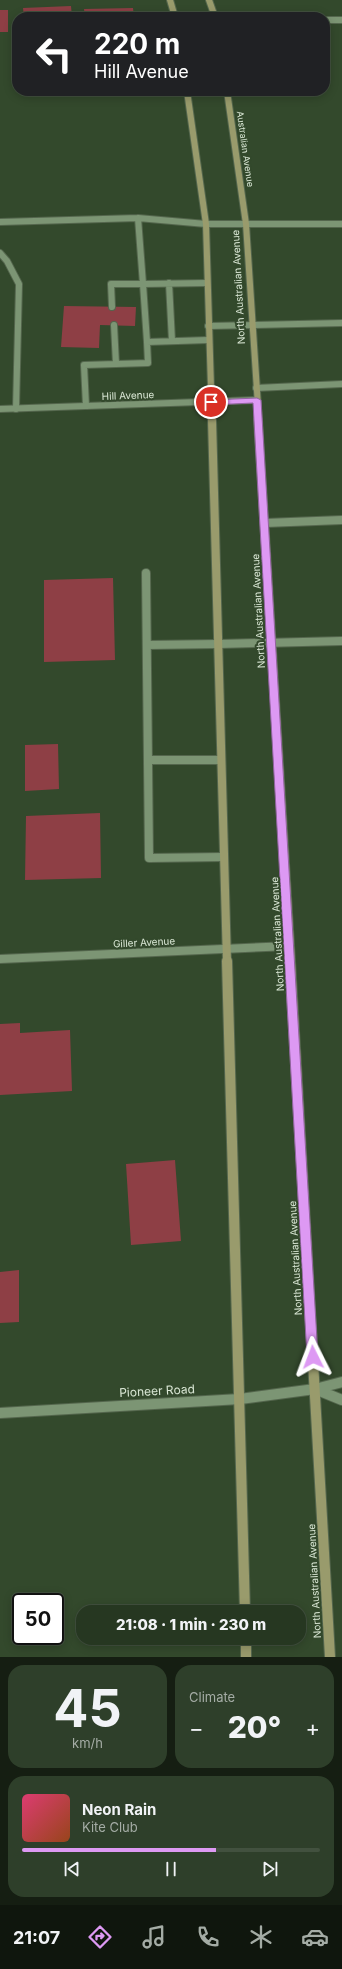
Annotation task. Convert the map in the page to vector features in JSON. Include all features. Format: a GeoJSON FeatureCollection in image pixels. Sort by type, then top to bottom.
{"type":"FeatureCollection","features":[{"type":"Feature","properties":{"kind":"main road"},"geometry":{"type":"LineString","coordinates":[[170,0],[174,12]]}},
{"type":"Feature","properties":{"kind":"main road"},"geometry":{"type":"LineString","coordinates":[[209,0],[213,12]]}},
{"type":"Feature","properties":{"kind":"main road"},"geometry":{"type":"LineString","coordinates":[[189,96],[206,224],[208,340],[245,1605]]}},
{"type":"Feature","properties":{"kind":"main road","name":"Australian Avenue"},"geometry":{"type":"LineString","coordinates":[[229,96],[245,210]]}},
{"type":"Feature","properties":{"kind":"main road","name":"North Australian Avenue"},"geometry":{"type":"LineString","coordinates":[[245,210],[290,946],[330,1657]]}},
{"type":"Feature","properties":{"kind":"main road"},"geometry":{"type":"LineString","coordinates":[[246,1645],[246,1657]]}},
{"type":"Feature","properties":{"kind":"street"},"geometry":{"type":"LineString","coordinates":[[330,20],[342,20]]}},
{"type":"Feature","properties":{"kind":"street"},"geometry":{"type":"LineString","coordinates":[[86,406],[84,365],[148,363],[138,218]]}},
{"type":"Feature","properties":{"kind":"street"},"geometry":{"type":"LineString","coordinates":[[0,222],[138,218],[206,224],[342,224]]}},
{"type":"Feature","properties":{"kind":"street"},"geometry":{"type":"LineString","coordinates":[[0,253],[19,284],[16,409]]}},
{"type":"Feature","properties":{"kind":"street"},"geometry":{"type":"LineString","coordinates":[[169,283],[172,341]]}},
{"type":"Feature","properties":{"kind":"street"},"geometry":{"type":"LineString","coordinates":[[112,307],[110,284],[207,283]]}},
{"type":"Feature","properties":{"kind":"street"},"geometry":{"type":"LineString","coordinates":[[208,326],[342,323]]}},
{"type":"Feature","properties":{"kind":"street"},"geometry":{"type":"LineString","coordinates":[[114,325],[116,364]]}},
{"type":"Feature","properties":{"kind":"street"},"geometry":{"type":"LineString","coordinates":[[146,342],[208,340]]}},
{"type":"Feature","properties":{"kind":"street"},"geometry":{"type":"LineString","coordinates":[[256,388],[342,384]]}},
{"type":"Feature","properties":{"kind":"street","name":"Hill Avenue"},"geometry":{"type":"LineString","coordinates":[[0,409],[257,400]]}},
{"type":"Feature","properties":{"kind":"street"},"geometry":{"type":"LineString","coordinates":[[265,523],[342,520]]}},
{"type":"Feature","properties":{"kind":"street"},"geometry":{"type":"LineString","coordinates":[[146,573],[149,858],[224,857]]}},
{"type":"Feature","properties":{"kind":"street"},"geometry":{"type":"LineString","coordinates":[[147,645],[342,641]]}},
{"type":"Feature","properties":{"kind":"street"},"geometry":{"type":"LineString","coordinates":[[148,760],[221,760]]}},
{"type":"Feature","properties":{"kind":"street","name":"Giller Avenue"},"geometry":{"type":"LineString","coordinates":[[0,960],[290,946]]}},
{"type":"Feature","properties":{"kind":"street","name":"Pioneer Road"},"geometry":{"type":"LineString","coordinates":[[0,1413],[240,1400],[315,1389],[342,1382]]}},
{"type":"Feature","properties":{"kind":"street"},"geometry":{"type":"LineString","coordinates":[[315,1389],[342,1400]]}},
{"type":"Feature","properties":{"kind":"building"},"geometry":{"type":"Polygon","coordinates":[[[71,6],[72,12],[23,12],[23,8],[71,6]]]}},
{"type":"Feature","properties":{"kind":"building"},"geometry":{"type":"Polygon","coordinates":[[[133,8],[133,12],[84,12],[84,9],[133,8]]]}},
{"type":"Feature","properties":{"kind":"building"},"geometry":{"type":"Polygon","coordinates":[[[0,10],[8,10],[8,32],[0,32],[0,10]]]}},
{"type":"Feature","properties":{"kind":"building"},"geometry":{"type":"Polygon","coordinates":[[[64,306],[136,307],[135,326],[100,325],[99,348],[61,347],[64,306]]]}},
{"type":"Feature","properties":{"kind":"building"},"geometry":{"type":"Polygon","coordinates":[[[113,578],[115,660],[44,662],[44,580],[113,578]]]}},
{"type":"Feature","properties":{"kind":"building"},"geometry":{"type":"Polygon","coordinates":[[[58,744],[59,789],[25,791],[25,745],[58,744]]]}},
{"type":"Feature","properties":{"kind":"building"},"geometry":{"type":"Polygon","coordinates":[[[100,813],[101,878],[25,880],[26,816],[100,813]]]}},
{"type":"Feature","properties":{"kind":"building"},"geometry":{"type":"Polygon","coordinates":[[[20,1023],[20,1033],[70,1030],[72,1091],[0,1095],[0,1024],[20,1023]]]}},
{"type":"Feature","properties":{"kind":"building"},"geometry":{"type":"Polygon","coordinates":[[[175,1160],[181,1241],[131,1245],[126,1164],[175,1160]]]}},
{"type":"Feature","properties":{"kind":"building"},"geometry":{"type":"Polygon","coordinates":[[[19,1270],[19,1322],[0,1323],[0,1272],[19,1270]]]}},
{"type":"Feature","properties":{"kind":"route"},"geometry":{"type":"LineString","coordinates":[[211,402],[257,400],[271,617],[271,643],[313,1357]]}}]}
